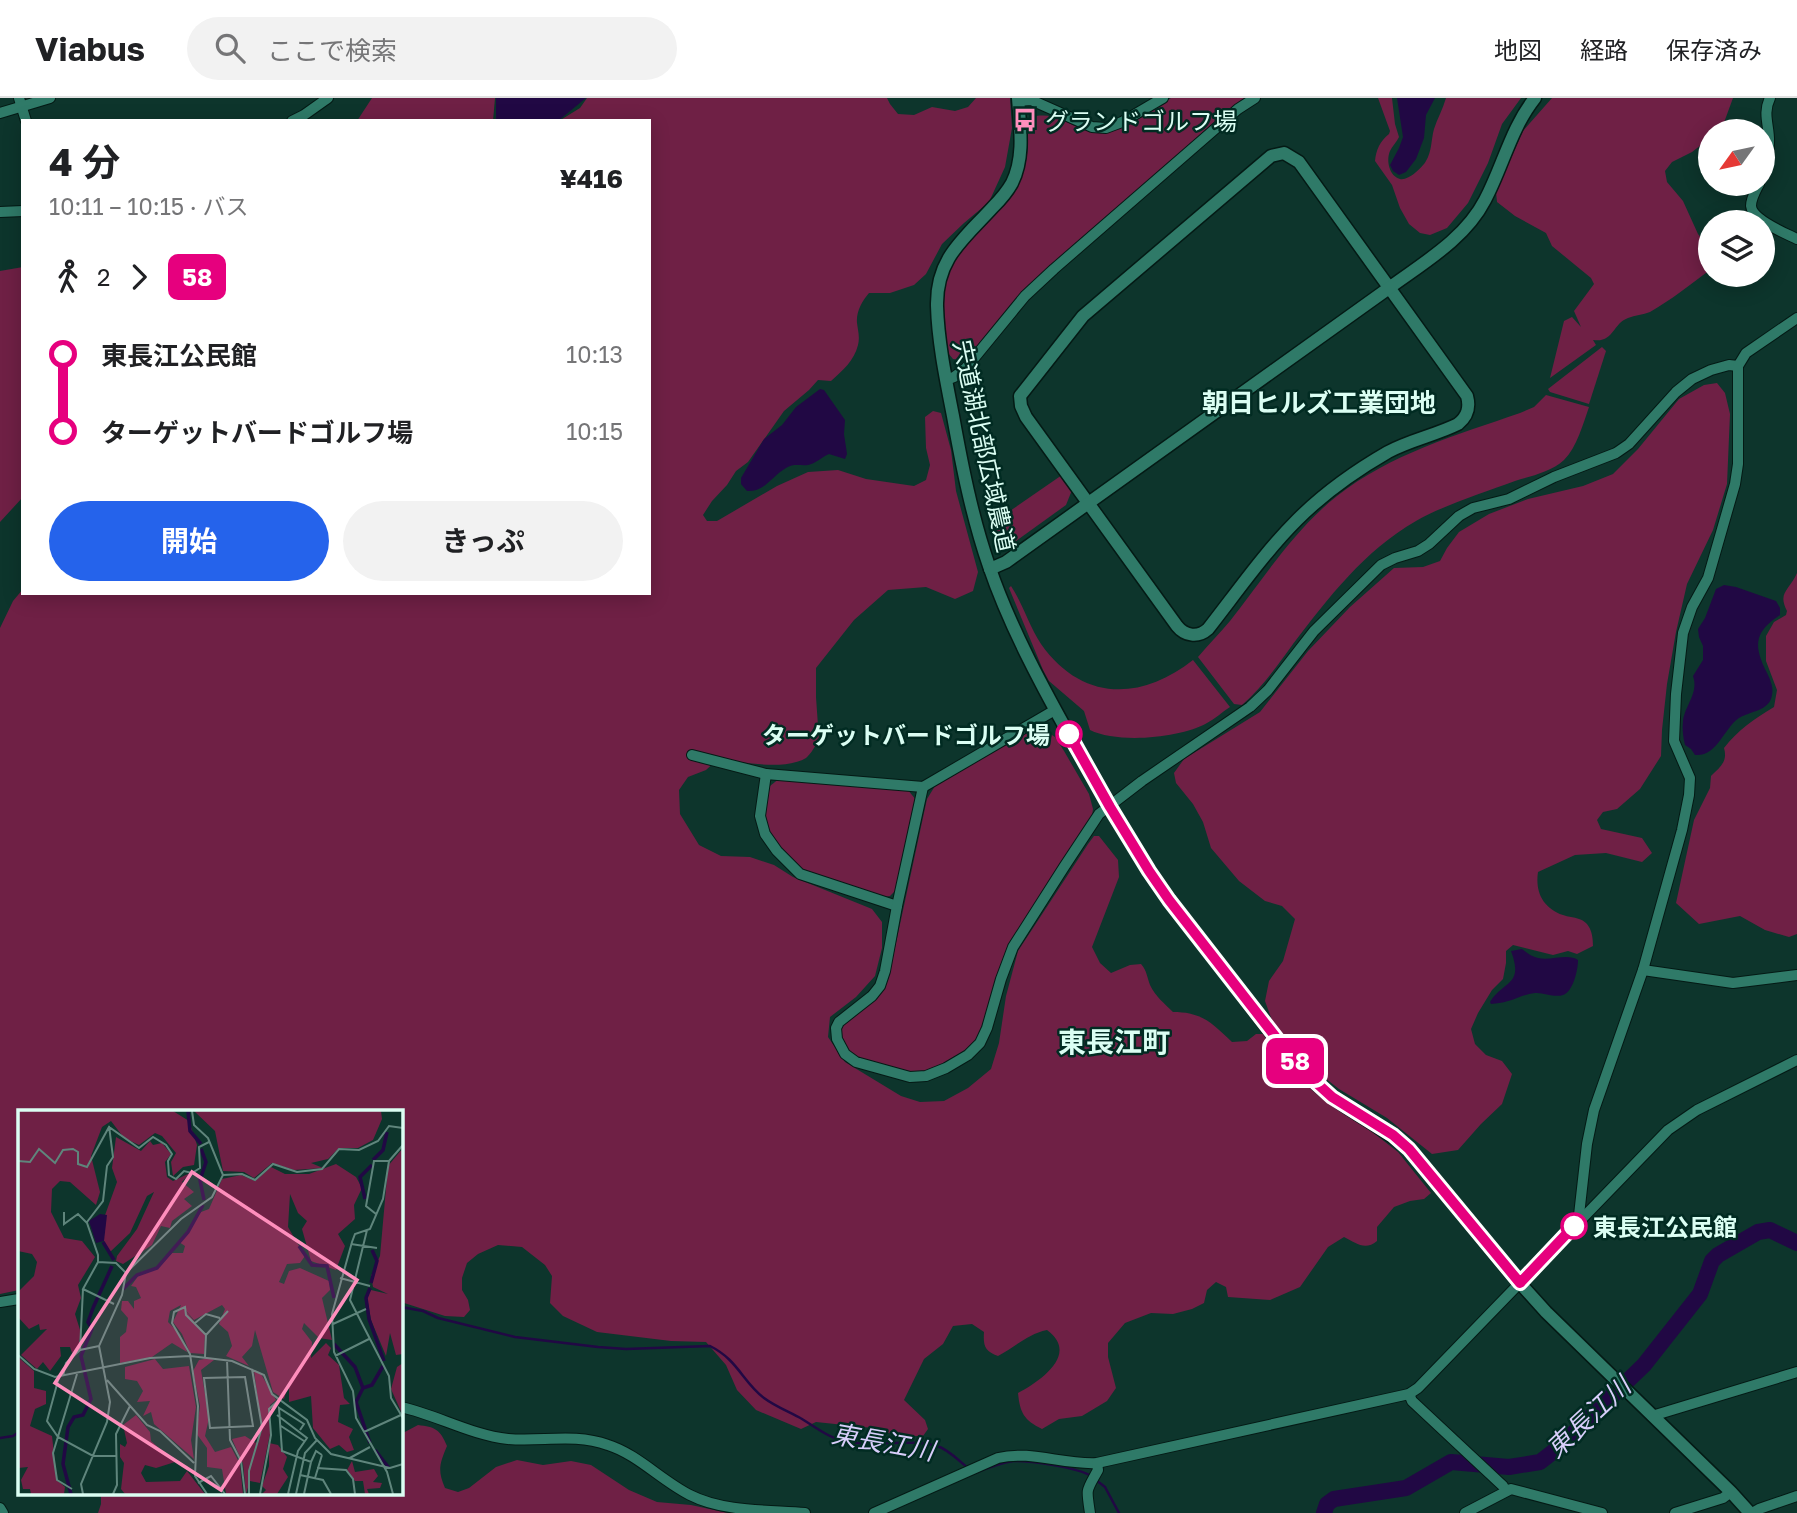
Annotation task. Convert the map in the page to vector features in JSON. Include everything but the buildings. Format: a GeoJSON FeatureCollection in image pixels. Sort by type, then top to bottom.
{"type":"FeatureCollection","features":[{"type":"Feature","properties":{"kind":"street"},"geometry":{"type":"LineString","coordinates":[[0,113],[20,102],[50,98]]}},
{"type":"Feature","properties":{"kind":"street"},"geometry":{"type":"LineString","coordinates":[[296,119],[328,98]]}},
{"type":"Feature","properties":{"kind":"street"},"geometry":{"type":"LineString","coordinates":[[1018,99],[1031,100],[1092,127],[1106,128],[1122,122],[1163,98]]}},
{"type":"Feature","properties":{"kind":"street"},"geometry":{"type":"LineString","coordinates":[[946,380],[966,368],[1025,296],[1054,269],[1228,118],[1255,98]]}},
{"type":"Feature","properties":{"kind":"street"},"geometry":{"type":"LineString","coordinates":[[990,569],[1006,562],[1436,253],[1469,223],[1485,201],[1514,131],[1535,98]]}},
{"type":"Feature","properties":{"kind":"street"},"geometry":{"type":"LineString","coordinates":[[1766,119],[1765,107],[1770,98]]}},
{"type":"Feature","properties":{"kind":"street","name":"宍道湖北部広域農道"},"geometry":{"type":"LineString","coordinates":[[1018,99],[1021,142],[1012,183],[958,243],[944,267],[937,304],[946,380],[968,489],[990,569],[1055,710],[1149,871],[1299,1067],[1332,1097],[1393,1135],[1409,1149],[1546,1312],[1751,1513]]}},
{"type":"Feature","properties":{"kind":"street"},"geometry":{"type":"LineString","coordinates":[[20,102],[25,119]]}},
{"type":"Feature","properties":{"kind":"street"},"geometry":{"type":"LineString","coordinates":[[1284,153],[1299,162],[1389,288],[1466,396],[1469,405],[1467,414],[1453,426],[1389,452],[1348,477],[1282,536],[1204,632],[1192,635],[1180,629],[1026,417],[1020,396],[1083,316],[1271,156],[1284,153]]}},
{"type":"Feature","properties":{"kind":"street"},"geometry":{"type":"LineString","coordinates":[[1753,196],[1751,209],[1757,218],[1797,239]]}},
{"type":"Feature","properties":{"kind":"street"},"geometry":{"type":"LineString","coordinates":[[0,212],[21,211]]}},
{"type":"Feature","properties":{"kind":"street"},"geometry":{"type":"LineString","coordinates":[[1582,1218],[1579,1215],[1587,1144],[1594,1110],[1643,970],[1682,830],[1689,795],[1690,778],[1674,741],[1676,694],[1683,633],[1692,607],[1708,579],[1735,484],[1738,464],[1738,366],[1746,353],[1797,318]]}},
{"type":"Feature","properties":{"kind":"street"},"geometry":{"type":"LineString","coordinates":[[923,787],[880,986],[872,996],[839,1022],[836,1028],[837,1039],[845,1054],[856,1062],[910,1077],[926,1076],[946,1068],[968,1055],[980,1043],[1013,947],[1099,814],[1250,707],[1268,690],[1314,631],[1381,565],[1418,551],[1459,516],[1473,508],[1509,499],[1554,477],[1616,453],[1629,444],[1676,392],[1692,379],[1710,370],[1729,365],[1738,366]]}},
{"type":"Feature","properties":{"kind":"street"},"geometry":{"type":"LineString","coordinates":[[692,755],[766,774],[923,787],[1055,710]]}},
{"type":"Feature","properties":{"kind":"street"},"geometry":{"type":"LineString","coordinates":[[766,774],[760,816],[765,834],[777,851],[800,874],[897,906]]}},
{"type":"Feature","properties":{"kind":"street"},"geometry":{"type":"LineString","coordinates":[[1643,970],[1733,983],[1797,975]]}},
{"type":"Feature","properties":{"kind":"street"},"geometry":{"type":"LineString","coordinates":[[874,1513],[1012,1454],[1074,1463],[1097,1463],[1409,1394],[1418,1388],[1668,1130],[1697,1110],[1797,1060]]}},
{"type":"Feature","properties":{"kind":"street"},"geometry":{"type":"LineString","coordinates":[[0,1302],[18,1299]]}},
{"type":"Feature","properties":{"kind":"street"},"geometry":{"type":"LineString","coordinates":[[1652,1416],[1797,1372]]}},
{"type":"Feature","properties":{"kind":"street"},"geometry":{"type":"LineString","coordinates":[[1409,1394],[1412,1401],[1506,1491]]}},
{"type":"Feature","properties":{"kind":"street"},"geometry":{"type":"LineString","coordinates":[[402,1407],[492,1436],[534,1440],[565,1437],[611,1445],[668,1482],[707,1502],[805,1513]]}},
{"type":"Feature","properties":{"kind":"street"},"geometry":{"type":"LineString","coordinates":[[1090,1513],[1087,1492],[1098,1469],[1097,1463]]}},
{"type":"Feature","properties":{"kind":"street"},"geometry":{"type":"LineString","coordinates":[[1465,1513],[1506,1491],[1516,1490],[1602,1513]]}},
{"type":"Feature","properties":{"kind":"street"},"geometry":{"type":"LineString","coordinates":[[1675,1513],[1723,1498],[1731,1492]]}},
{"type":"Feature","properties":{"kind":"street"},"geometry":{"type":"LineString","coordinates":[[1751,1513],[1797,1496]]}},
{"type":"Feature","properties":{"kind":"street"},"geometry":{"type":"LineString","coordinates":[[0,1508],[3,1513]]}},
{"type":"Feature","properties":{"kind":"shaded area"},"geometry":{"type":"Polygon","coordinates":[[[372,98],[495,98],[493,119],[358,119],[372,98]]]}},
{"type":"Feature","properties":{"kind":"shaded area"},"geometry":{"type":"Polygon","coordinates":[[[496,98],[586,98],[560,119],[496,119],[496,98]]]}},
{"type":"Feature","properties":{"kind":"shaded area"},"geometry":{"type":"Polygon","coordinates":[[[587,98],[887,98],[898,114],[914,115],[932,107],[955,111],[968,107],[976,98],[1010,98],[1012,128],[1005,167],[989,202],[942,244],[926,274],[914,285],[890,293],[869,293],[859,311],[859,342],[851,361],[831,381],[818,380],[784,411],[748,462],[736,471],[703,515],[707,521],[717,521],[777,486],[808,472],[838,470],[866,479],[914,486],[926,480],[930,465],[926,448],[925,417],[933,411],[941,413],[951,450],[956,491],[978,572],[973,591],[955,599],[926,587],[888,590],[854,620],[816,668],[819,740],[806,758],[775,765],[718,759],[706,770],[688,777],[679,790],[680,814],[699,845],[721,856],[750,857],[774,865],[793,877],[872,909],[882,922],[882,948],[875,976],[856,997],[830,1017],[828,1037],[845,1062],[901,1096],[920,1102],[944,1101],[968,1088],[991,1069],[1018,951],[1088,844],[1094,836],[1099,836],[1118,860],[1119,877],[1092,947],[1100,963],[1111,973],[1130,965],[1141,964],[1155,993],[1173,1012],[1199,1016],[1232,1042],[1247,1041],[1256,1034],[1264,1034],[1293,1074],[1339,1111],[1398,1152],[1431,1193],[1424,1199],[1394,1207],[1377,1227],[1377,1241],[1373,1244],[1360,1245],[1344,1237],[1328,1247],[1300,1287],[1270,1300],[1228,1297],[1226,1287],[1216,1282],[1207,1290],[1204,1303],[1192,1309],[1173,1314],[1151,1313],[1125,1323],[1108,1343],[1108,1357],[1116,1388],[1107,1401],[1082,1416],[1059,1419],[1042,1429],[1027,1419],[1022,1411],[1018,1393],[1046,1374],[1058,1357],[1056,1339],[1047,1330],[998,1356],[986,1347],[984,1332],[972,1324],[953,1326],[943,1344],[924,1359],[904,1400],[925,1420],[928,1429],[923,1436],[903,1436],[873,1428],[816,1422],[801,1429],[756,1410],[737,1390],[726,1365],[706,1342],[671,1341],[597,1332],[563,1316],[550,1303],[552,1276],[545,1265],[522,1247],[498,1245],[478,1254],[467,1263],[462,1278],[462,1290],[470,1310],[464,1317],[445,1316],[402,1302],[402,1110],[18,1110],[18,1290],[0,1294],[0,628],[13,601],[21,591],[21,595],[651,595],[651,119],[562,119],[580,108],[587,98]]]}},
{"type":"Feature","properties":{"kind":"shaded area"},"geometry":{"type":"Polygon","coordinates":[[[1171,98],[1245,98],[1151,178],[968,358],[953,359],[948,353],[943,314],[945,284],[949,271],[966,243],[1002,206],[1019,182],[1026,160],[1028,130],[1036,116],[1053,117],[1090,131],[1103,132],[1127,125],[1171,98]]]}},
{"type":"Feature","properties":{"kind":"shaded area"},"geometry":{"type":"Polygon","coordinates":[[[1378,98],[1392,98],[1399,137],[1390,151],[1389,163],[1393,175],[1403,179],[1426,161],[1446,98],[1521,98],[1502,124],[1488,163],[1468,203],[1447,228],[1430,235],[1420,233],[1409,224],[1392,185],[1375,161],[1379,146],[1390,131],[1378,98]]]}},
{"type":"Feature","properties":{"kind":"shaded area"},"geometry":{"type":"Polygon","coordinates":[[[1397,98],[1435,98],[1426,115],[1424,138],[1416,159],[1406,172],[1399,175],[1390,165],[1403,137],[1397,98]]]}},
{"type":"Feature","properties":{"kind":"shaded area"},"geometry":{"type":"Polygon","coordinates":[[[1552,98],[1733,98],[1725,119],[1698,119],[1698,147],[1672,162],[1665,171],[1667,182],[1683,201],[1698,234],[1698,279],[1650,312],[1623,321],[1605,339],[1593,340],[1596,345],[1550,378],[1564,321],[1572,317],[1581,327],[1574,311],[1594,284],[1591,278],[1552,246],[1546,233],[1515,216],[1497,202],[1496,192],[1523,131],[1552,98]]]}},
{"type":"Feature","properties":{"kind":"shaded area"},"geometry":{"type":"Polygon","coordinates":[[[21,267],[21,499],[0,522],[0,271],[21,267]]]}},
{"type":"Feature","properties":{"kind":"shaded area"},"geometry":{"type":"Polygon","coordinates":[[[1602,347],[1606,351],[1589,404],[1550,392],[1548,389],[1602,347]]]}},
{"type":"Feature","properties":{"kind":"shaded area"},"geometry":{"type":"Polygon","coordinates":[[[1717,383],[1725,393],[1730,414],[1727,484],[1713,530],[1687,584],[1667,684],[1661,756],[1640,789],[1617,809],[1603,812],[1597,820],[1601,829],[1642,838],[1652,853],[1642,862],[1606,853],[1575,855],[1538,872],[1539,893],[1546,904],[1556,912],[1586,923],[1592,934],[1593,946],[1577,954],[1568,951],[1553,955],[1513,945],[1506,951],[1503,979],[1492,990],[1471,1029],[1475,1044],[1486,1055],[1502,1061],[1512,1074],[1502,1104],[1458,1150],[1432,1154],[1387,1118],[1339,1089],[1302,1060],[1274,1026],[1265,1001],[1269,981],[1283,961],[1295,919],[1282,906],[1265,901],[1239,881],[1211,848],[1203,822],[1176,783],[1174,773],[1184,759],[1260,712],[1308,651],[1350,607],[1394,568],[1423,567],[1440,561],[1459,532],[1489,514],[1528,499],[1583,486],[1613,474],[1638,449],[1679,399],[1704,385],[1717,383]]]}},
{"type":"Feature","properties":{"kind":"shaded area"},"geometry":{"type":"Polygon","coordinates":[[[820,389],[824,390],[845,420],[845,459],[829,454],[811,464],[792,466],[781,471],[759,489],[747,491],[741,484],[741,478],[764,439],[782,425],[796,407],[820,389]]]}},
{"type":"Feature","properties":{"kind":"shaded area"},"geometry":{"type":"Polygon","coordinates":[[[1546,395],[1589,407],[1576,442],[1564,460],[1547,471],[1439,510],[1397,533],[1380,546],[1334,592],[1256,691],[1242,705],[1234,704],[1198,657],[1230,621],[1293,540],[1321,510],[1357,481],[1379,468],[1425,447],[1534,407],[1546,395]]]}},
{"type":"Feature","properties":{"kind":"shaded area"},"geometry":{"type":"Polygon","coordinates":[[[1062,475],[1072,490],[1066,505],[1012,544],[997,537],[994,522],[1062,475]]]}},
{"type":"Feature","properties":{"kind":"shaded area"},"geometry":{"type":"Polygon","coordinates":[[[1797,573],[1797,934],[1789,937],[1765,930],[1740,916],[1699,924],[1676,903],[1694,820],[1710,788],[1711,776],[1724,761],[1724,748],[1747,725],[1774,707],[1777,690],[1766,661],[1766,636],[1774,622],[1786,615],[1784,595],[1797,573]]]}},
{"type":"Feature","properties":{"kind":"shaded area"},"geometry":{"type":"Polygon","coordinates":[[[1724,585],[1776,601],[1780,608],[1780,615],[1762,632],[1758,645],[1761,660],[1772,685],[1772,695],[1764,707],[1739,718],[1715,747],[1695,755],[1685,745],[1683,727],[1684,715],[1694,688],[1693,676],[1703,660],[1703,646],[1698,629],[1716,589],[1724,585]]]}},
{"type":"Feature","properties":{"kind":"shaded area"},"geometry":{"type":"Polygon","coordinates":[[[1011,586],[1041,644],[1057,663],[1075,677],[1093,685],[1113,689],[1133,688],[1153,683],[1193,660],[1230,707],[1196,728],[1166,735],[1116,737],[1090,730],[1084,711],[1049,681],[1009,588],[1011,586]]]}},
{"type":"Feature","properties":{"kind":"shaded area"},"geometry":{"type":"Polygon","coordinates":[[[1041,728],[1055,737],[1089,794],[1092,816],[1056,872],[992,999],[975,1042],[935,1070],[917,1074],[851,1055],[840,1040],[841,1028],[891,966],[927,799],[935,786],[952,774],[1029,730],[1041,728]]]}},
{"type":"Feature","properties":{"kind":"shaded area"},"geometry":{"type":"Polygon","coordinates":[[[780,778],[908,790],[916,800],[895,891],[890,896],[884,897],[803,872],[783,852],[765,827],[770,786],[780,778]]]}},
{"type":"Feature","properties":{"kind":"shaded area"},"geometry":{"type":"Polygon","coordinates":[[[1522,949],[1538,958],[1569,957],[1578,960],[1572,985],[1563,995],[1527,994],[1491,1004],[1495,995],[1514,977],[1511,951],[1522,949]]]}},
{"type":"Feature","properties":{"kind":"shaded area"},"geometry":{"type":"Polygon","coordinates":[[[418,1425],[439,1432],[447,1446],[440,1467],[441,1476],[445,1488],[458,1492],[469,1488],[496,1467],[517,1460],[543,1465],[571,1461],[591,1465],[629,1490],[657,1502],[691,1505],[728,1513],[98,1513],[101,1496],[402,1496],[402,1433],[418,1425]]]}},
{"type":"Feature","properties":{"kind":"waterway","name":"東長江川"},"geometry":{"type":"LineString","coordinates":[[1324,1513],[1327,1504],[1334,1499],[1406,1488],[1451,1462],[1509,1467],[1540,1462],[1644,1365],[1700,1294],[1712,1261],[1718,1255],[1758,1232],[1770,1230],[1797,1243]]}},
{"type":"Feature","properties":{"kind":"waterway","name":"東長江川"},"geometry":{"type":"LineString","coordinates":[[402,1307],[515,1337],[626,1349],[710,1346],[734,1364],[764,1398],[830,1436],[854,1443],[937,1446],[968,1468]]}},
{"type":"Feature","properties":{"kind":"waterway","name":"東長江川"},"geometry":{"type":"LineString","coordinates":[[0,1438],[18,1433]]}},
{"type":"Feature","properties":{"kind":"waterway","name":"東長江川"},"geometry":{"type":"LineString","coordinates":[[973,1472],[1020,1461],[1065,1467],[1091,1476]]}},
{"type":"Feature","properties":{"kind":"waterway","name":"東長江川"},"geometry":{"type":"LineString","coordinates":[[1096,1480],[1105,1487],[1119,1513]]}},
{"type":"Feature","properties":{"kind":"bus line","name":"58"},"geometry":{"type":"LineString","coordinates":[[1069,734],[1110,807],[1169,900],[1299,1067],[1332,1097],[1393,1135],[1409,1149],[1520,1283],[1574,1226]]}},
{"type":"Feature","properties":{"kind":"place","name":"グランドゴルフ場"},"geometry":{"type":"Point","coordinates":[1025,120]}},
{"type":"Feature","properties":{"kind":"place","name":"ターゲットバードゴルフ場"},"geometry":{"type":"Point","coordinates":[1069,734]}},
{"type":"Feature","properties":{"kind":"place","name":"東長江公民館"},"geometry":{"type":"Point","coordinates":[1574,1226]}},
{"type":"Feature","properties":{"kind":"district","name":"朝日ヒルズ工業団地"},"geometry":{"type":"Point","coordinates":[1319,402]}},
{"type":"Feature","properties":{"kind":"district","name":"東長江町"},"geometry":{"type":"Point","coordinates":[1114,1041]}}]}
